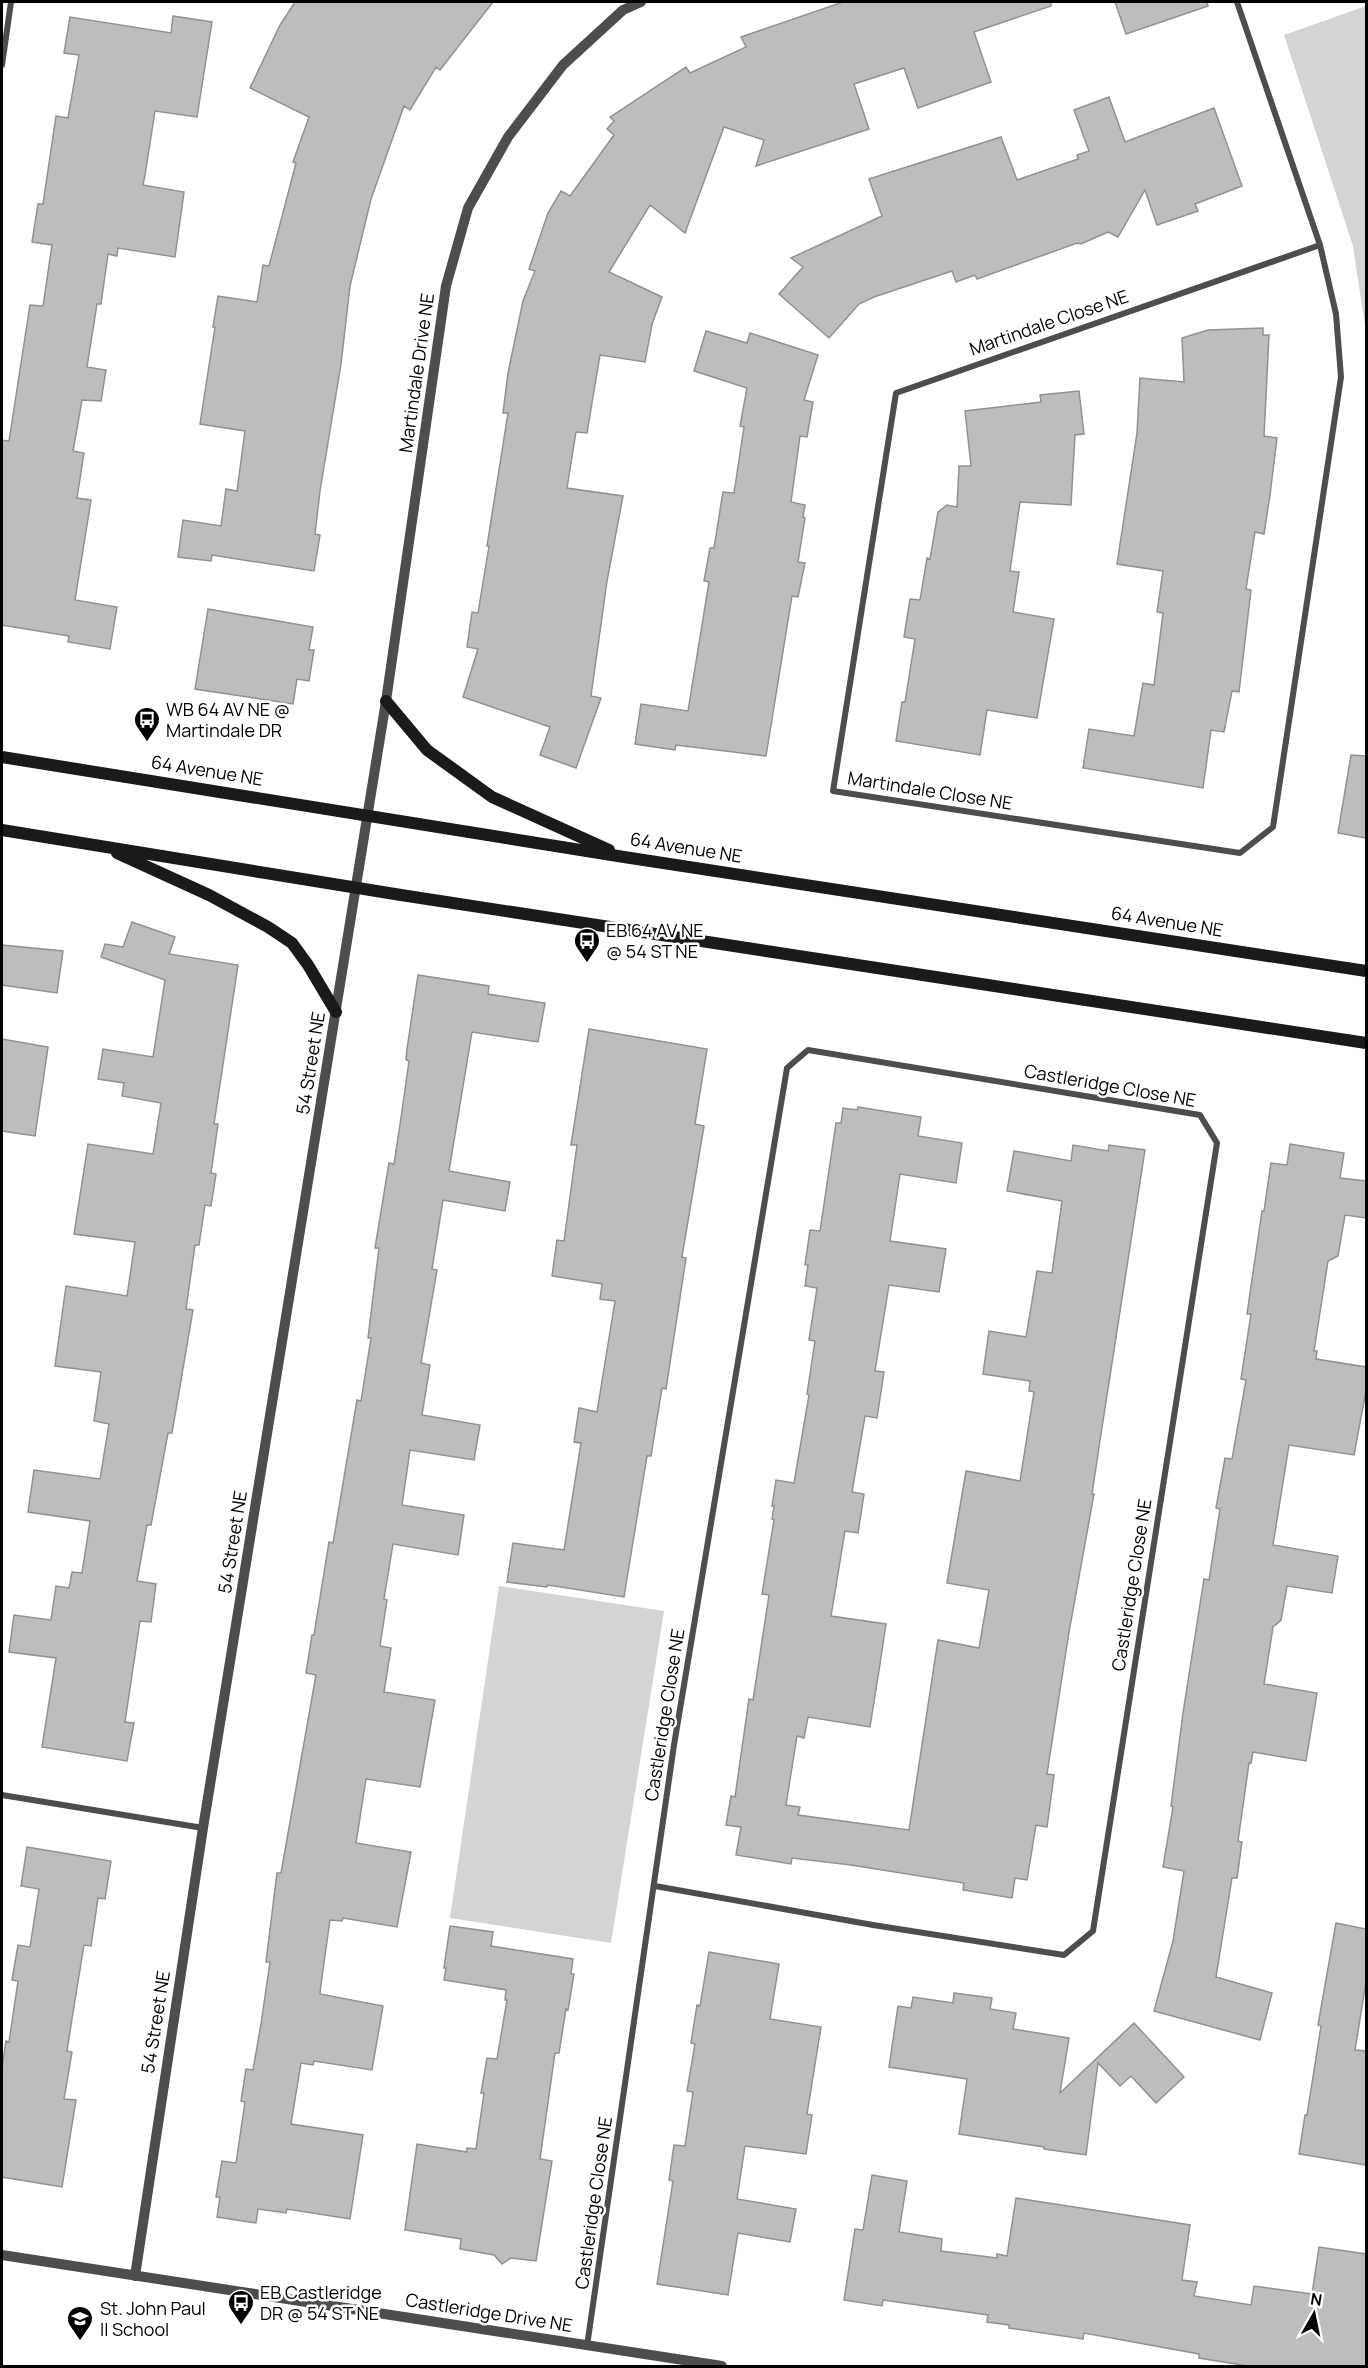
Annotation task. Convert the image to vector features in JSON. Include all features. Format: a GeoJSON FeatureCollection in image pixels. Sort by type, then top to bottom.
{"type":"FeatureCollection","features":[{"type":"Feature","properties":{"kind":"main road"},"geometry":{"type":"LineString","coordinates":[[386,701],[426,750],[492,797],[624,857]]}},
{"type":"Feature","properties":{"kind":"main road","name":"64 Avenue NE"},"geometry":{"type":"LineString","coordinates":[[2,757],[624,857],[1366,971]]}},
{"type":"Feature","properties":{"kind":"main road"},"geometry":{"type":"LineString","coordinates":[[2,830],[355,888],[1366,1043]]}},
{"type":"Feature","properties":{"kind":"main road"},"geometry":{"type":"LineString","coordinates":[[102,846],[209,895],[268,927],[292,943],[336,1012]]}},
{"type":"Feature","properties":{"kind":"street"},"geometry":{"type":"LineString","coordinates":[[2,65],[11,2]]}},
{"type":"Feature","properties":{"kind":"street","name":"Martindale Drive NE"},"geometry":{"type":"LineString","coordinates":[[367,815],[386,701],[446,286],[468,208],[508,137],[564,65],[620,6],[640,2]]}},
{"type":"Feature","properties":{"kind":"street","name":"Martindale Close NE"},"geometry":{"type":"LineString","coordinates":[[1237,2],[1320,245],[1336,314],[1341,377],[1274,827],[1240,854],[833,791],[896,393],[1320,245]]}},
{"type":"Feature","properties":{"kind":"street","name":"54 Street NE"},"geometry":{"type":"LineString","coordinates":[[135,2276],[203,1828],[367,815]]}},
{"type":"Feature","properties":{"kind":"street","name":"Castleridge Close NE"},"geometry":{"type":"LineString","coordinates":[[587,2346],[674,1745],[787,1068],[808,1050],[1200,1115],[1217,1143],[1093,1931],[1064,1955],[873,1925],[655,1886]]}},
{"type":"Feature","properties":{"kind":"street"},"geometry":{"type":"LineString","coordinates":[[2,1795],[203,1828]]}},
{"type":"Feature","properties":{"kind":"street","name":"Castleridge Drive NE"},"geometry":{"type":"LineString","coordinates":[[2,2255],[722,2367]]}},
{"type":"Feature","properties":{"kind":"shaded area"},"geometry":{"type":"Polygon","coordinates":[[[1366,6],[1366,333],[1353,246],[1284,35],[1366,6]]]}},
{"type":"Feature","properties":{"kind":"shaded area"},"geometry":{"type":"Polygon","coordinates":[[[499,1586],[664,1611],[611,1943],[450,1918],[499,1586]]]}},
{"type":"Feature","properties":{"kind":"building"},"geometry":{"type":"Polygon","coordinates":[[[295,2],[493,2],[440,70],[436,67],[410,110],[404,106],[371,199],[350,286],[341,364],[320,491],[315,534],[320,535],[314,571],[212,555],[211,561],[178,557],[183,520],[221,526],[226,489],[237,491],[245,431],[200,424],[218,296],[257,302],[263,265],[269,266],[296,163],[293,162],[309,117],[250,88],[280,25],[295,2]]]}},
{"type":"Feature","properties":{"kind":"building"},"geometry":{"type":"Polygon","coordinates":[[[843,2],[1051,2],[1051,6],[974,32],[991,82],[918,108],[904,68],[854,84],[869,129],[756,166],[764,140],[724,127],[685,233],[650,205],[609,272],[662,297],[652,324],[645,362],[600,355],[587,433],[576,432],[567,488],[623,496],[607,581],[591,696],[601,698],[576,768],[540,755],[550,727],[463,697],[478,649],[467,647],[472,612],[478,613],[489,546],[487,546],[508,413],[503,413],[508,373],[523,301],[535,271],[529,269],[548,213],[561,191],[570,196],[614,135],[607,129],[614,121],[610,117],[686,67],[690,73],[746,47],[741,37],[843,2]]]}},
{"type":"Feature","properties":{"kind":"building"},"geometry":{"type":"Polygon","coordinates":[[[1115,2],[1207,2],[1208,6],[1126,34],[1115,2]]]}},
{"type":"Feature","properties":{"kind":"building"},"geometry":{"type":"Polygon","coordinates":[[[173,16],[212,22],[197,117],[155,111],[143,185],[184,192],[175,257],[118,248],[117,256],[108,254],[101,304],[97,304],[87,367],[106,370],[101,401],[82,400],[73,451],[84,453],[77,498],[91,500],[75,600],[117,607],[110,649],[68,642],[69,636],[2,625],[2,440],[9,441],[30,305],[43,306],[52,245],[32,242],[38,204],[43,204],[56,116],[68,118],[79,55],[64,53],[70,17],[171,33],[173,16]]]}},
{"type":"Feature","properties":{"kind":"building"},"geometry":{"type":"Polygon","coordinates":[[[1109,97],[1125,142],[1214,108],[1242,186],[1195,204],[1198,211],[1157,225],[1145,190],[1118,237],[1108,232],[1081,244],[1077,243],[977,279],[975,275],[956,282],[952,271],[874,297],[859,304],[829,338],[779,294],[803,267],[791,258],[882,216],[869,179],[1001,137],[1017,180],[1078,159],[1077,155],[1089,151],[1074,110],[1109,97]]]}},
{"type":"Feature","properties":{"kind":"building"},"geometry":{"type":"Polygon","coordinates":[[[1263,328],[1263,335],[1269,335],[1264,436],[1277,438],[1270,495],[1264,534],[1255,532],[1246,589],[1251,590],[1239,692],[1232,691],[1224,732],[1211,730],[1203,788],[1083,768],[1089,729],[1134,736],[1143,683],[1154,685],[1163,613],[1157,612],[1163,571],[1117,564],[1137,433],[1140,378],[1184,382],[1182,338],[1208,330],[1263,328]]]}},
{"type":"Feature","properties":{"kind":"building"},"geometry":{"type":"Polygon","coordinates":[[[706,331],[747,343],[750,333],[818,355],[804,400],[813,402],[807,437],[800,436],[791,502],[805,505],[798,562],[805,563],[798,597],[792,596],[766,756],[676,745],[675,750],[635,744],[641,704],[688,711],[709,582],[704,581],[710,548],[714,548],[723,492],[734,493],[744,427],[740,426],[747,388],[694,371],[706,331]]]}},
{"type":"Feature","properties":{"kind":"building"},"geometry":{"type":"Polygon","coordinates":[[[1079,391],[1084,434],[1075,435],[1071,505],[1020,502],[1010,571],[1019,572],[1013,612],[1054,619],[1037,718],[987,710],[980,755],[896,741],[915,639],[904,637],[910,599],[920,600],[938,512],[947,505],[957,507],[959,466],[971,466],[965,411],[1041,402],[1040,395],[1079,391]]]}},
{"type":"Feature","properties":{"kind":"building"},"geometry":{"type":"Polygon","coordinates":[[[208,609],[313,627],[309,650],[314,650],[309,681],[297,679],[293,704],[195,689],[208,609]]]}},
{"type":"Feature","properties":{"kind":"building"},"geometry":{"type":"Polygon","coordinates":[[[1351,755],[1366,756],[1366,838],[1338,833],[1351,755]]]}},
{"type":"Feature","properties":{"kind":"building"},"geometry":{"type":"Polygon","coordinates":[[[132,922],[175,937],[169,954],[238,965],[214,1124],[218,1124],[211,1173],[216,1174],[211,1206],[205,1205],[199,1245],[195,1245],[186,1309],[193,1310],[172,1433],[168,1433],[151,1525],[147,1525],[137,1581],[156,1584],[151,1622],[140,1621],[125,1722],[134,1723],[127,1761],[42,1747],[56,1658],[9,1652],[14,1615],[51,1620],[56,1586],[69,1588],[72,1572],[82,1573],[90,1521],[28,1512],[34,1470],[100,1479],[109,1424],[94,1421],[101,1372],[55,1366],[66,1286],[127,1296],[135,1242],[74,1234],[88,1144],[153,1154],[161,1103],[122,1096],[124,1083],[98,1079],[103,1049],[153,1057],[165,980],[101,957],[105,944],[123,947],[132,922]]]}},
{"type":"Feature","properties":{"kind":"building"},"geometry":{"type":"Polygon","coordinates":[[[2,945],[63,951],[57,993],[2,985],[2,945]]]}},
{"type":"Feature","properties":{"kind":"building"},"geometry":{"type":"Polygon","coordinates":[[[418,975],[489,986],[488,994],[545,1003],[538,1042],[472,1032],[449,1171],[510,1182],[505,1211],[443,1200],[432,1269],[437,1270],[421,1363],[430,1365],[422,1415],[480,1425],[474,1460],[410,1450],[402,1505],[464,1515],[458,1555],[393,1544],[384,1599],[387,1600],[380,1646],[391,1648],[384,1692],[435,1700],[420,1787],[366,1779],[356,1843],[411,1852],[397,1927],[343,1918],[342,1921],[330,1920],[320,1994],[383,2006],[372,2070],[314,2061],[313,2065],[301,2063],[291,2124],[363,2135],[350,2219],[287,2209],[286,2213],[258,2209],[256,2223],[217,2217],[220,2197],[216,2197],[222,2161],[236,2163],[245,2102],[241,2101],[246,2069],[253,2070],[261,2024],[270,1962],[266,1962],[277,1873],[281,1873],[316,1675],[306,1673],[329,1542],[333,1543],[357,1400],[361,1401],[371,1338],[368,1338],[379,1248],[375,1248],[389,1163],[394,1164],[409,1061],[406,1060],[407,1049],[418,975]]]}},
{"type":"Feature","properties":{"kind":"building"},"geometry":{"type":"Polygon","coordinates":[[[589,1029],[707,1049],[695,1124],[704,1126],[682,1257],[686,1258],[666,1389],[662,1388],[651,1456],[647,1456],[624,1597],[548,1585],[547,1587],[507,1582],[513,1543],[564,1550],[581,1443],[574,1442],[579,1408],[597,1412],[615,1301],[600,1299],[602,1284],[552,1276],[557,1240],[564,1241],[577,1145],[571,1145],[589,1029]]]}},
{"type":"Feature","properties":{"kind":"building"},"geometry":{"type":"Polygon","coordinates":[[[2,1039],[48,1047],[35,1136],[2,1131],[2,1039]]]}},
{"type":"Feature","properties":{"kind":"building"},"geometry":{"type":"Polygon","coordinates":[[[858,1107],[921,1117],[918,1136],[962,1143],[956,1183],[900,1174],[890,1241],[946,1249],[939,1292],[889,1285],[875,1371],[884,1372],[877,1418],[865,1416],[852,1492],[864,1494],[858,1533],[845,1531],[831,1616],[886,1624],[870,1727],[808,1717],[804,1738],[797,1736],[786,1805],[800,1807],[798,1815],[909,1830],[938,1640],[979,1648],[989,1590],[947,1583],[966,1471],[1020,1481],[1034,1392],[1029,1391],[1030,1381],[983,1374],[989,1331],[1026,1337],[1037,1271],[1052,1273],[1062,1201],[1007,1191],[1014,1151],[1071,1161],[1073,1145],[1108,1151],[1109,1145],[1145,1150],[1092,1494],[1094,1494],[1069,1632],[1047,1774],[1054,1775],[1047,1827],[1036,1825],[1027,1880],[1015,1878],[1012,1898],[963,1890],[964,1883],[851,1865],[792,1858],[791,1864],[736,1855],[741,1827],[726,1825],[731,1796],[735,1797],[749,1699],[753,1700],[769,1595],[762,1594],[774,1520],[772,1519],[774,1506],[772,1506],[776,1480],[794,1483],[809,1395],[807,1394],[815,1341],[809,1340],[817,1288],[805,1286],[808,1265],[805,1265],[810,1230],[820,1231],[836,1123],[841,1123],[843,1108],[857,1110],[858,1107]]]}},
{"type":"Feature","properties":{"kind":"building"},"geometry":{"type":"Polygon","coordinates":[[[1290,1144],[1344,1153],[1340,1178],[1366,1181],[1366,1218],[1345,1215],[1338,1256],[1328,1261],[1314,1351],[1317,1351],[1316,1359],[1366,1367],[1366,1391],[1354,1455],[1289,1445],[1273,1545],[1338,1556],[1332,1593],[1287,1586],[1281,1620],[1273,1627],[1264,1684],[1317,1693],[1306,1761],[1253,1752],[1251,1763],[1249,1763],[1238,1841],[1242,1842],[1237,1878],[1232,1878],[1216,1977],[1272,1993],[1260,2040],[1154,2011],[1173,1941],[1184,1871],[1163,1867],[1173,1807],[1171,1806],[1183,1713],[1204,1579],[1209,1580],[1220,1509],[1216,1508],[1225,1458],[1232,1459],[1246,1380],[1241,1379],[1251,1314],[1247,1314],[1271,1163],[1287,1165],[1290,1144]]]}},
{"type":"Feature","properties":{"kind":"building"},"geometry":{"type":"Polygon","coordinates":[[[27,1847],[111,1861],[105,1899],[98,1898],[91,1946],[84,1945],[67,2051],[72,2052],[64,2099],[76,2100],[62,2187],[2,2177],[2,2068],[6,2041],[9,2042],[18,1981],[12,1980],[18,1945],[30,1947],[39,1889],[21,1886],[27,1847]]]}},
{"type":"Feature","properties":{"kind":"building"},"geometry":{"type":"Polygon","coordinates":[[[1336,1923],[1366,1929],[1366,1982],[1355,2050],[1366,2051],[1366,2165],[1299,2154],[1336,1923]]]}},
{"type":"Feature","properties":{"kind":"building"},"geometry":{"type":"Polygon","coordinates":[[[450,1926],[493,1932],[491,1946],[573,1959],[571,1974],[574,1974],[559,2053],[555,2053],[540,2159],[552,2161],[536,2261],[511,2258],[502,2264],[494,2255],[460,2249],[461,2239],[405,2230],[417,2144],[467,2152],[467,2148],[476,2149],[487,2058],[497,2059],[507,2000],[505,2000],[506,1990],[444,1980],[450,1926]]]}},
{"type":"Feature","properties":{"kind":"building"},"geometry":{"type":"Polygon","coordinates":[[[709,1952],[779,1964],[770,2019],[821,2027],[807,2114],[812,2115],[806,2154],[745,2146],[737,2199],[796,2209],[790,2242],[738,2233],[728,2295],[657,2284],[673,2181],[669,2180],[674,2145],[685,2146],[693,2092],[687,2091],[695,2044],[691,2043],[709,1952]]]}},
{"type":"Feature","properties":{"kind":"building"},"geometry":{"type":"Polygon","coordinates":[[[954,1993],[992,1998],[990,2009],[1016,2013],[1013,2029],[1069,2038],[1060,2093],[1134,2023],[1184,2077],[1156,2103],[1131,2076],[1120,2086],[1098,2063],[1086,2155],[959,2134],[967,2079],[889,2067],[898,2006],[911,2008],[913,1997],[953,2003],[954,1993]]]}},
{"type":"Feature","properties":{"kind":"building"},"geometry":{"type":"Polygon","coordinates":[[[872,2175],[907,2181],[899,2232],[942,2239],[941,2251],[997,2258],[997,2254],[1007,2256],[1016,2198],[1190,2225],[1182,2280],[1197,2282],[1194,2296],[1251,2305],[1254,2286],[1312,2294],[1319,2247],[1366,2254],[1366,2367],[1254,2367],[1199,2358],[1199,2354],[1084,2333],[1083,2339],[1009,2328],[1009,2325],[987,2322],[988,2315],[883,2300],[882,2306],[844,2300],[855,2229],[863,2230],[872,2175]]]}},
{"type":"Feature","properties":{"kind":"place","name":"WB 64 AV NE @ Martindale DR"},"geometry":{"type":"Point","coordinates":[147,743]}},
{"type":"Feature","properties":{"kind":"place","name":"EB 64 AV NE @ 54 ST NE"},"geometry":{"type":"Point","coordinates":[587,964]}},
{"type":"Feature","properties":{"kind":"place","name":"EB Castleridge DR @ 54 ST NE"},"geometry":{"type":"Point","coordinates":[241,2326]}},
{"type":"Feature","properties":{"kind":"place","name":"St. John Paul II School"},"geometry":{"type":"Point","coordinates":[80,2342]}}]}
